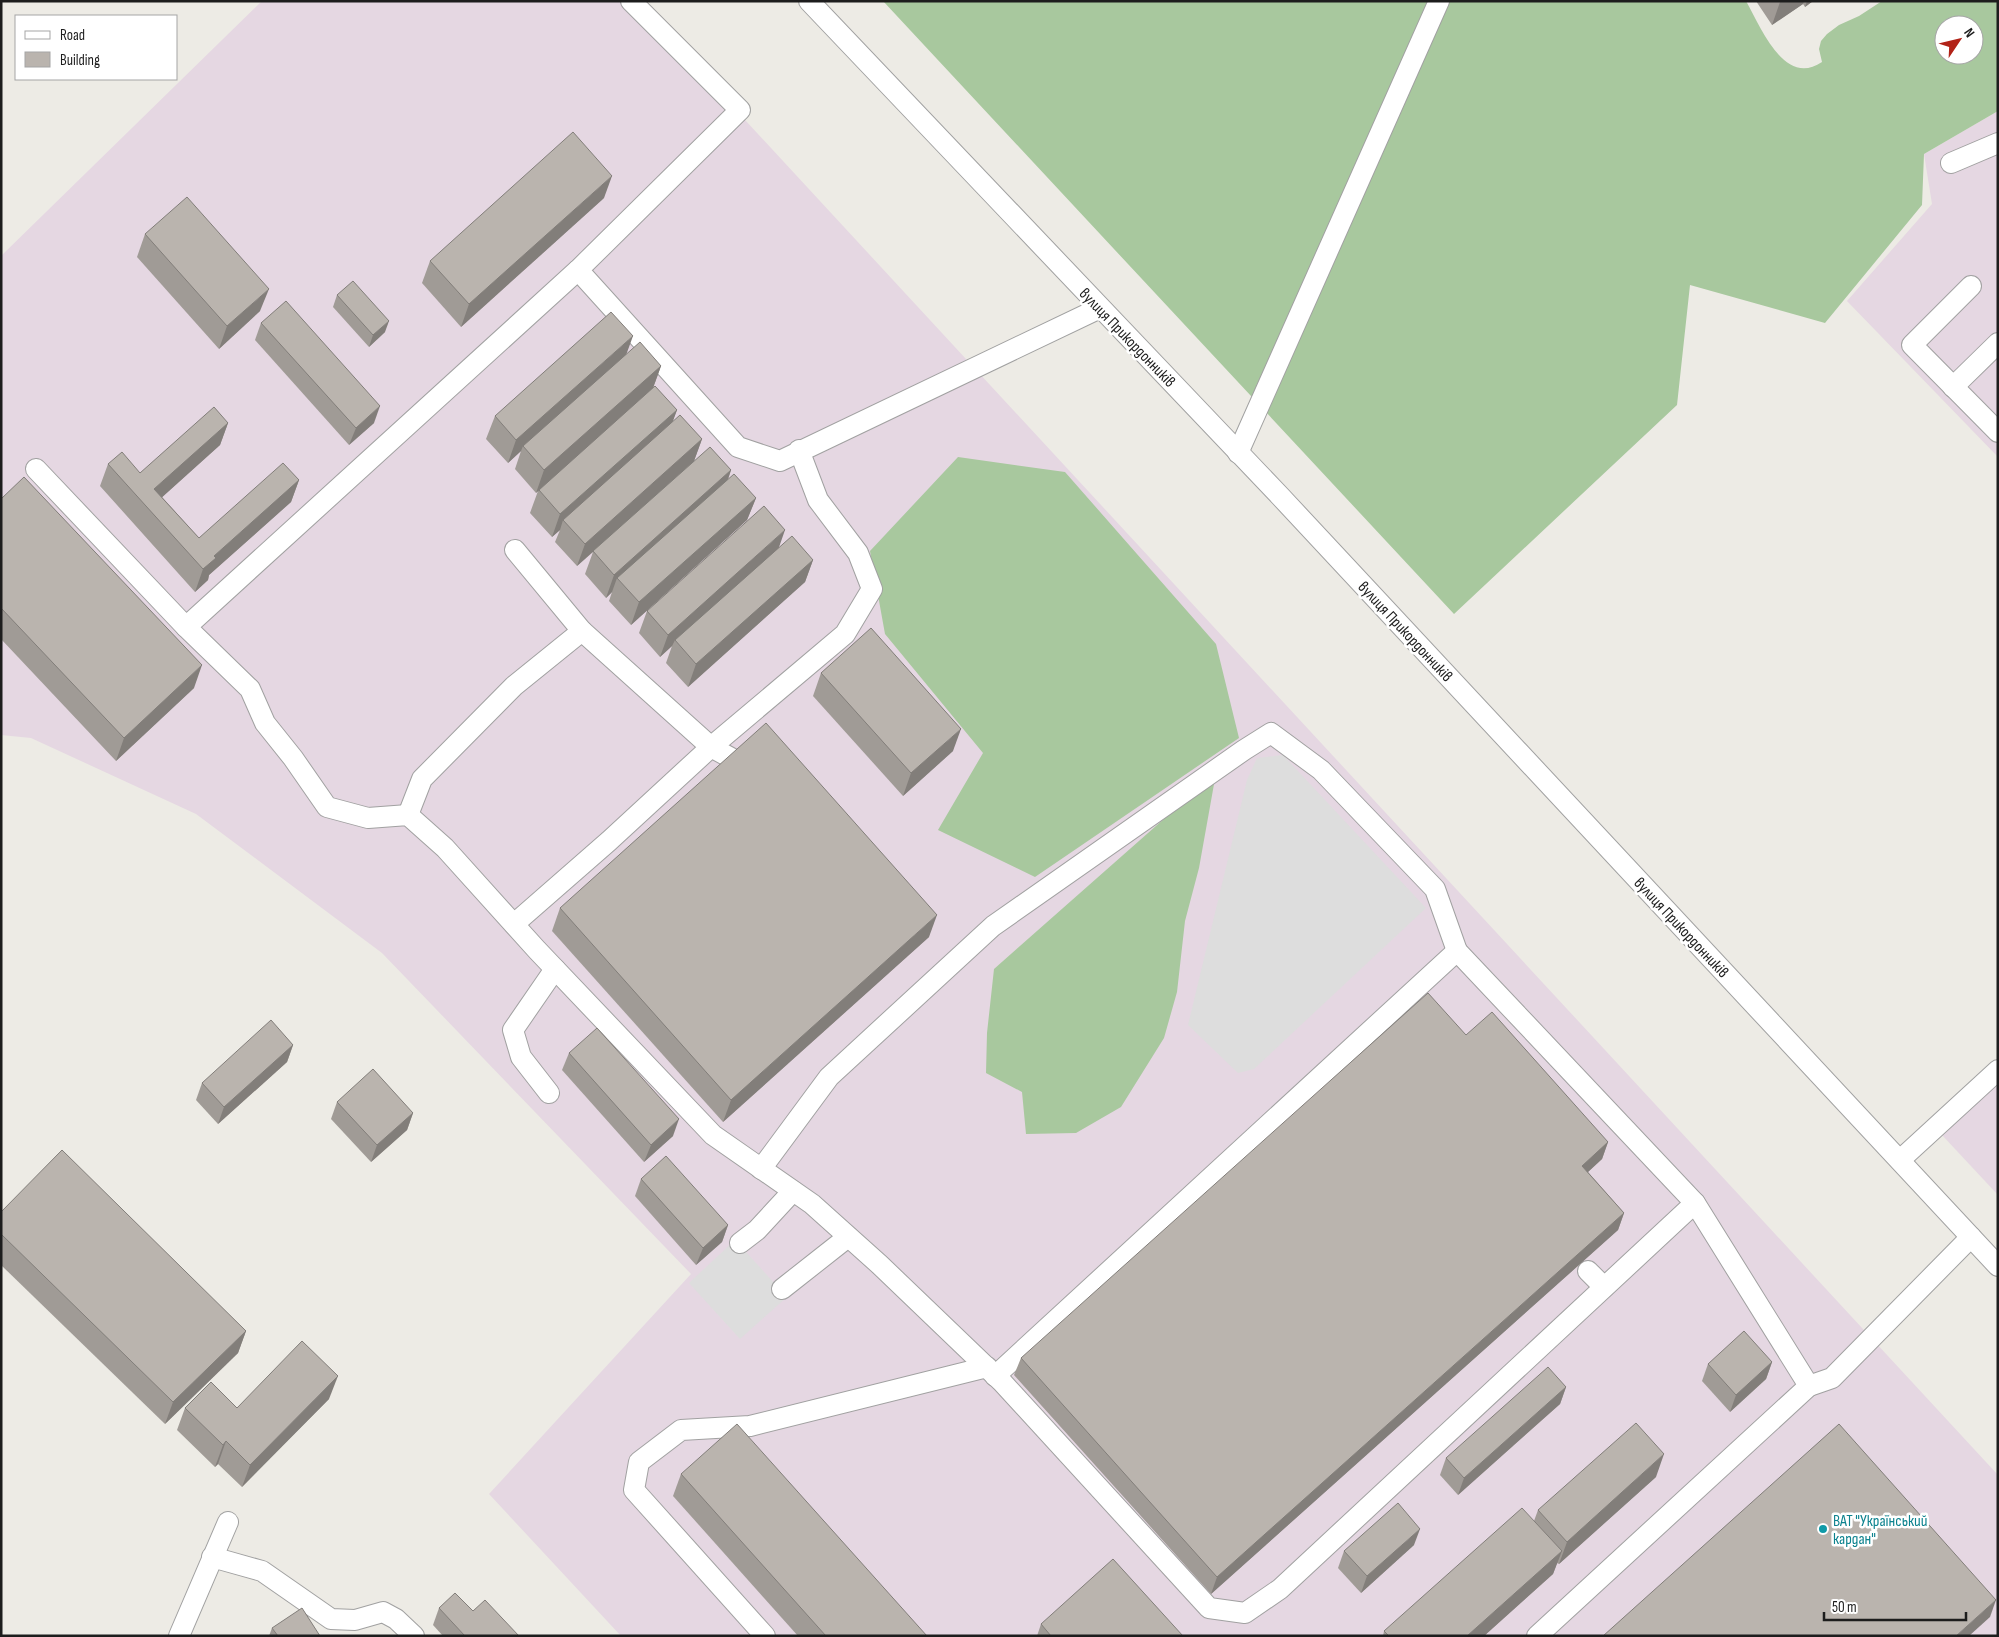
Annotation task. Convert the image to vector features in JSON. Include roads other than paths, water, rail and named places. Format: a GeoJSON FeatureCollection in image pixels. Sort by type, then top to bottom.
{"type":"FeatureCollection","features":[{"type":"Feature","properties":{"kind":"street"},"geometry":{"type":"LineString","coordinates":[[186,627],[578,270],[740,110],[631,1]]}},
{"type":"Feature","properties":{"kind":"street","name":"вулиця Прикордонників"},"geometry":{"type":"LineString","coordinates":[[809,1],[1238,452],[1998,1266]]}},
{"type":"Feature","properties":{"kind":"street"},"geometry":{"type":"LineString","coordinates":[[1238,452],[1439,1]]}},
{"type":"Feature","properties":{"kind":"street"},"geometry":{"type":"LineString","coordinates":[[1951,164],[1998,143]]}},
{"type":"Feature","properties":{"kind":"street"},"geometry":{"type":"LineString","coordinates":[[578,270],[738,447],[780,460],[1100,308]]}},
{"type":"Feature","properties":{"kind":"street"},"geometry":{"type":"LineString","coordinates":[[1971,286],[1912,345],[1996,427]]}},
{"type":"Feature","properties":{"kind":"street"},"geometry":{"type":"LineString","coordinates":[[1953,386],[1998,343]]}},
{"type":"Feature","properties":{"kind":"street"},"geometry":{"type":"LineString","coordinates":[[514,924],[577,880],[609,841],[675,780],[711,747],[845,634],[872,589],[858,553],[818,500],[799,450]]}},
{"type":"Feature","properties":{"kind":"street"},"geometry":{"type":"LineString","coordinates":[[36,469],[186,627],[250,689],[265,723],[293,758],[327,807],[368,818],[408,815],[445,848],[555,969],[713,1136],[812,1204],[991,1371],[1209,1608],[1245,1614],[1280,1589],[1695,1202]]}},
{"type":"Feature","properties":{"kind":"street"},"geometry":{"type":"LineString","coordinates":[[515,550],[582,631],[711,747],[731,758]]}},
{"type":"Feature","properties":{"kind":"street"},"geometry":{"type":"LineString","coordinates":[[408,815],[422,779],[514,686],[582,631]]}},
{"type":"Feature","properties":{"kind":"street"},"geometry":{"type":"LineString","coordinates":[[761,1169],[829,1077],[994,926],[1271,733],[1321,770],[1436,889],[1457,951],[1695,1202],[1809,1386]]}},
{"type":"Feature","properties":{"kind":"street"},"geometry":{"type":"LineString","coordinates":[[675,780],[690,797]]}},
{"type":"Feature","properties":{"kind":"street"},"geometry":{"type":"LineString","coordinates":[[609,841],[625,855]]}},
{"type":"Feature","properties":{"kind":"street"},"geometry":{"type":"LineString","coordinates":[[765,1636],[634,1490],[640,1462],[681,1430],[750,1426],[991,1371],[1457,951]]}},
{"type":"Feature","properties":{"kind":"street"},"geometry":{"type":"LineString","coordinates":[[550,1093],[521,1057],[513,1030],[555,969]]}},
{"type":"Feature","properties":{"kind":"street"},"geometry":{"type":"LineString","coordinates":[[1900,1160],[1998,1070]]}},
{"type":"Feature","properties":{"kind":"street"},"geometry":{"type":"LineString","coordinates":[[740,1243],[757,1230],[793,1191]]}},
{"type":"Feature","properties":{"kind":"street"},"geometry":{"type":"LineString","coordinates":[[782,1288],[848,1237]]}},
{"type":"Feature","properties":{"kind":"street"},"geometry":{"type":"LineString","coordinates":[[1537,1636],[1809,1386],[1832,1378],[1971,1237]]}},
{"type":"Feature","properties":{"kind":"street"},"geometry":{"type":"LineString","coordinates":[[1588,1271],[1604,1287]]}},
{"type":"Feature","properties":{"kind":"street"},"geometry":{"type":"LineString","coordinates":[[179,1636],[228,1522]]}},
{"type":"Feature","properties":{"kind":"street"},"geometry":{"type":"LineString","coordinates":[[212,1557],[262,1572],[332,1619],[355,1620],[383,1612],[396,1619],[414,1636]]}},
{"type":"Feature","properties":{"kind":"place","name":"ВАТ \"Український кардан\""},"geometry":{"type":"Point","coordinates":[1823,1529]}}]}
